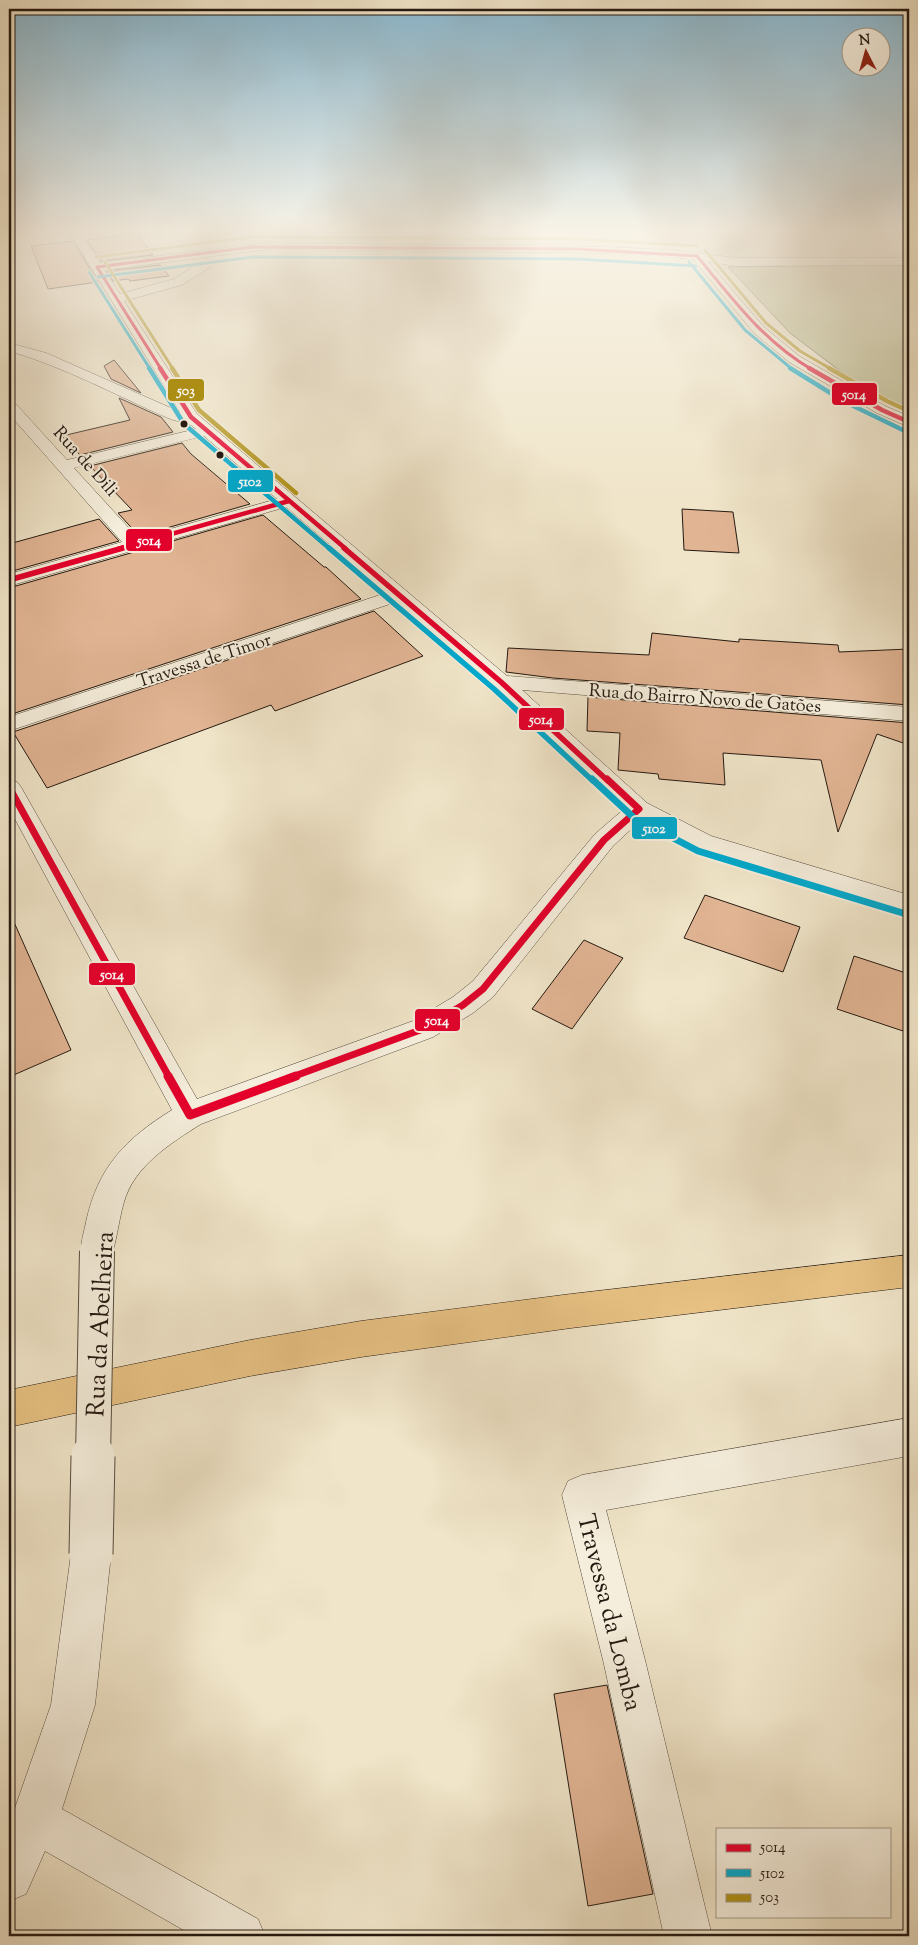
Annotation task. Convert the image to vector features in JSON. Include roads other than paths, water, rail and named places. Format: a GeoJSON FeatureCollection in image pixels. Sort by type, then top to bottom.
{"type":"FeatureCollection","features":[{"type":"Feature","properties":{"kind":"highway"},"geometry":{"type":"LineString","coordinates":[[9,1409],[250,1358],[361,1339],[571,1311],[909,1271]]}},
{"type":"Feature","properties":{"kind":"street"},"geometry":{"type":"LineString","coordinates":[[130,319],[191,417],[501,682],[639,809],[702,842],[909,904]]}},
{"type":"Feature","properties":{"kind":"street"},"geometry":{"type":"LineString","coordinates":[[750,319],[759,330],[794,359],[882,410],[909,422]]}},
{"type":"Feature","properties":{"kind":"street"},"geometry":{"type":"LineString","coordinates":[[9,347],[41,356],[136,396],[176,416],[191,417]]}},
{"type":"Feature","properties":{"kind":"street","name":"Rua de Dili"},"geometry":{"type":"LineString","coordinates":[[9,404],[134,545]]}},
{"type":"Feature","properties":{"kind":"street"},"geometry":{"type":"LineString","coordinates":[[63,466],[207,431]]}},
{"type":"Feature","properties":{"kind":"street"},"geometry":{"type":"LineString","coordinates":[[9,580],[289,501]]}},
{"type":"Feature","properties":{"kind":"street","name":"Travessa de Timor"},"geometry":{"type":"LineString","coordinates":[[9,724],[399,595]]}},
{"type":"Feature","properties":{"kind":"street","name":"Rua do Bairro Novo de Gatões"},"geometry":{"type":"LineString","coordinates":[[501,682],[909,714]]}},
{"type":"Feature","properties":{"kind":"street"},"geometry":{"type":"LineString","coordinates":[[9,787],[190,1115]]}},
{"type":"Feature","properties":{"kind":"street","name":"Rua da Abelheira"},"geometry":{"type":"LineString","coordinates":[[9,1877],[35,1820],[73,1705],[91,1554],[97,1251],[111,1191],[130,1160],[158,1134],[190,1115],[423,1028],[462,1005],[482,990],[604,840],[639,809]]}},
{"type":"Feature","properties":{"kind":"street","name":"Travessa da Lomba"},"geometry":{"type":"LineString","coordinates":[[688,1936],[624,1660],[582,1495],[909,1437]]}},
{"type":"Feature","properties":{"kind":"street"},"geometry":{"type":"LineString","coordinates":[[35,1820],[241,1936]]}}]}
